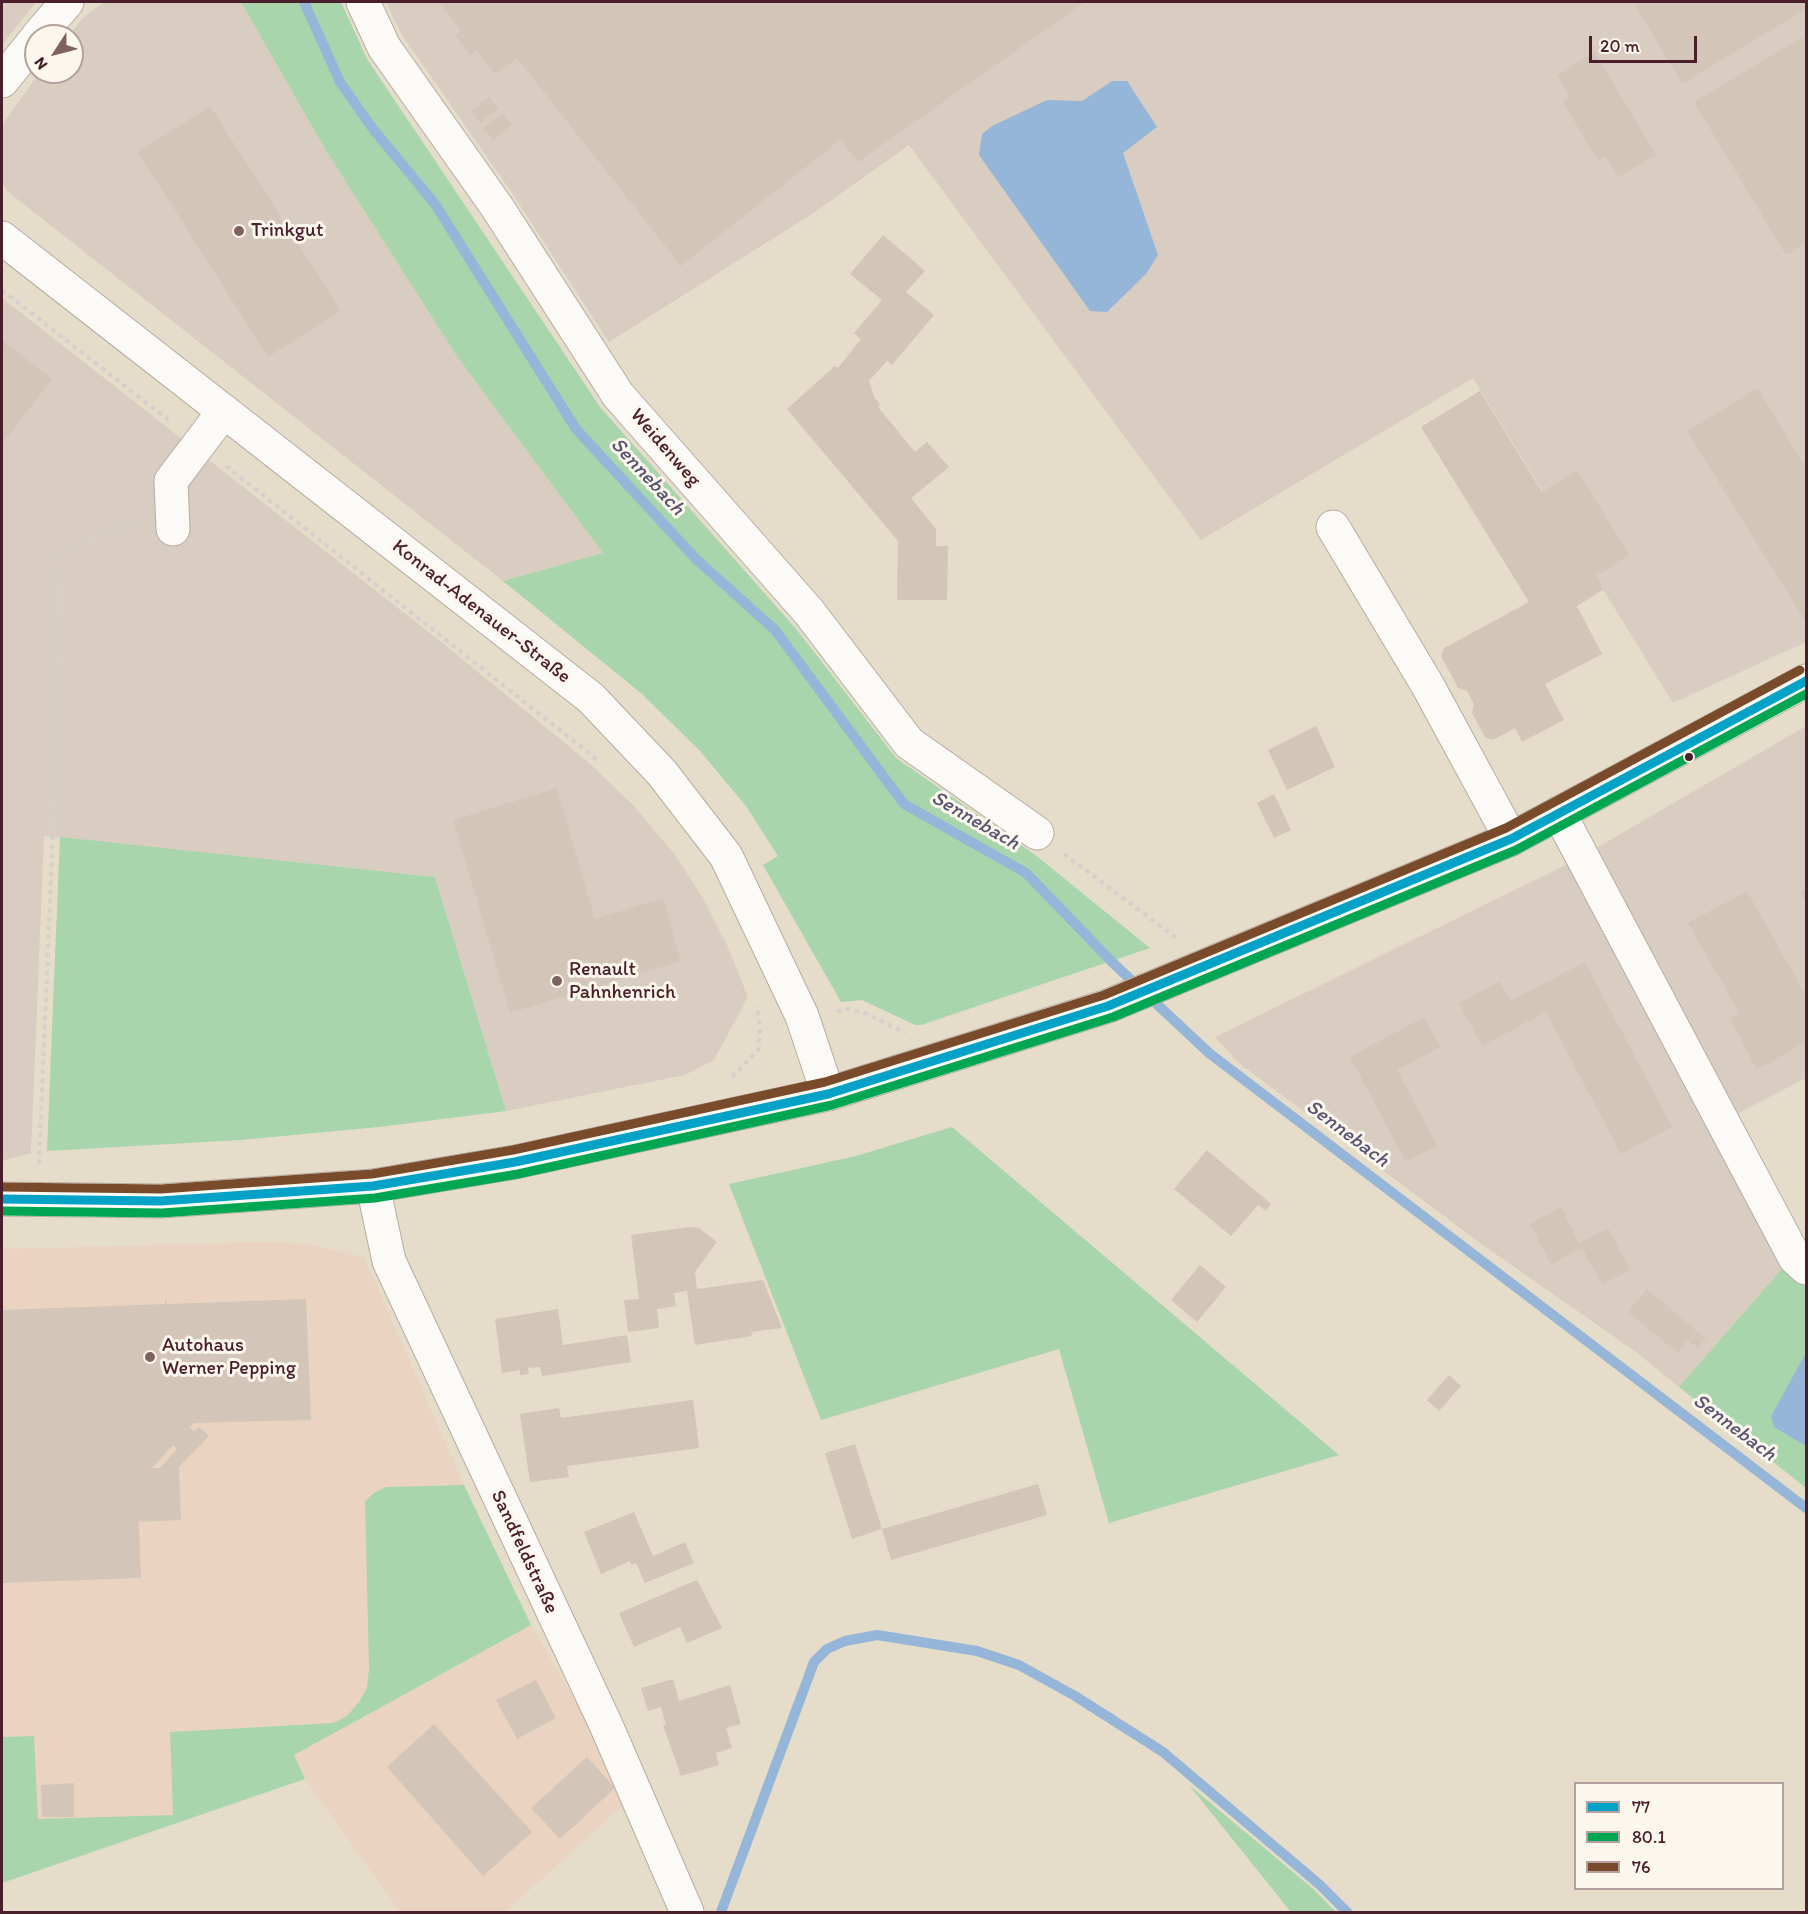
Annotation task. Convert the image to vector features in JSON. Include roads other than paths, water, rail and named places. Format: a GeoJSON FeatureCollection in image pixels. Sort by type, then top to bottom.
{"type":"FeatureCollection","features":[{"type":"Feature","properties":{"kind":"street"},"geometry":{"type":"LineString","coordinates":[[48,24],[66,2]]}},
{"type":"Feature","properties":{"kind":"street","name":"Weidenweg"},"geometry":{"type":"LineString","coordinates":[[363,2],[384,46],[497,207],[618,395],[809,612],[909,743],[1037,833]]}},
{"type":"Feature","properties":{"kind":"street"},"geometry":{"type":"LineString","coordinates":[[2,81],[24,53]]}},
{"type":"Feature","properties":{"kind":"street","name":"Konrad-Adenauer-Straße"},"geometry":{"type":"LineString","coordinates":[[2,238],[591,698],[662,774],[726,856],[802,1016],[828,1094]]}},
{"type":"Feature","properties":{"kind":"street"},"geometry":{"type":"LineString","coordinates":[[173,516],[171,481],[224,411]]}},
{"type":"Feature","properties":{"kind":"street"},"geometry":{"type":"LineString","coordinates":[[1332,527],[1428,686],[1511,839]]}},
{"type":"Feature","properties":{"kind":"street"},"geometry":{"type":"LineString","coordinates":[[2,1199],[161,1201],[373,1186],[515,1162],[828,1094],[1108,1006],[1511,839],[1806,681]]}},
{"type":"Feature","properties":{"kind":"street"},"geometry":{"type":"LineString","coordinates":[[1559,813],[1795,1258],[1806,1268]]}},
{"type":"Feature","properties":{"kind":"street","name":"Sandfeldstraße"},"geometry":{"type":"LineString","coordinates":[[373,1186],[389,1261],[606,1725],[687,1912]]}},
{"type":"Feature","properties":{"kind":"water"},"geometry":{"type":"Polygon","coordinates":[[[1112,81],[1127,81],[1157,127],[1123,153],[1158,255],[1146,274],[1107,312],[1090,311],[979,155],[982,134],[992,126],[1047,100],[1082,101],[1112,81]]]}},
{"type":"Feature","properties":{"kind":"water"},"geometry":{"type":"Polygon","coordinates":[[[1806,1353],[1806,1446],[1774,1427],[1771,1416],[1806,1353]]]}},
{"type":"Feature","properties":{"kind":"waterway","name":"Sennebach"},"geometry":{"type":"LineString","coordinates":[[304,2],[340,82],[373,129],[435,204],[576,429],[696,559],[775,630],[904,804],[1026,873],[1113,963],[1209,1053],[1806,1508]]}},
{"type":"Feature","properties":{"kind":"waterway"},"geometry":{"type":"LineString","coordinates":[[721,1912],[814,1662],[827,1649],[845,1641],[877,1635],[977,1651],[1019,1665],[1075,1696],[1163,1752],[1320,1885],[1347,1912]]}},
{"type":"Feature","properties":{"kind":"place","name":"Trinkgut"},"geometry":{"type":"Point","coordinates":[239,231]}},
{"type":"Feature","properties":{"kind":"place","name":"Renault Pahnhenrich"},"geometry":{"type":"Point","coordinates":[557,981]}},
{"type":"Feature","properties":{"kind":"place","name":"Autohaus Werner Pepping"},"geometry":{"type":"Point","coordinates":[150,1357]}}]}
